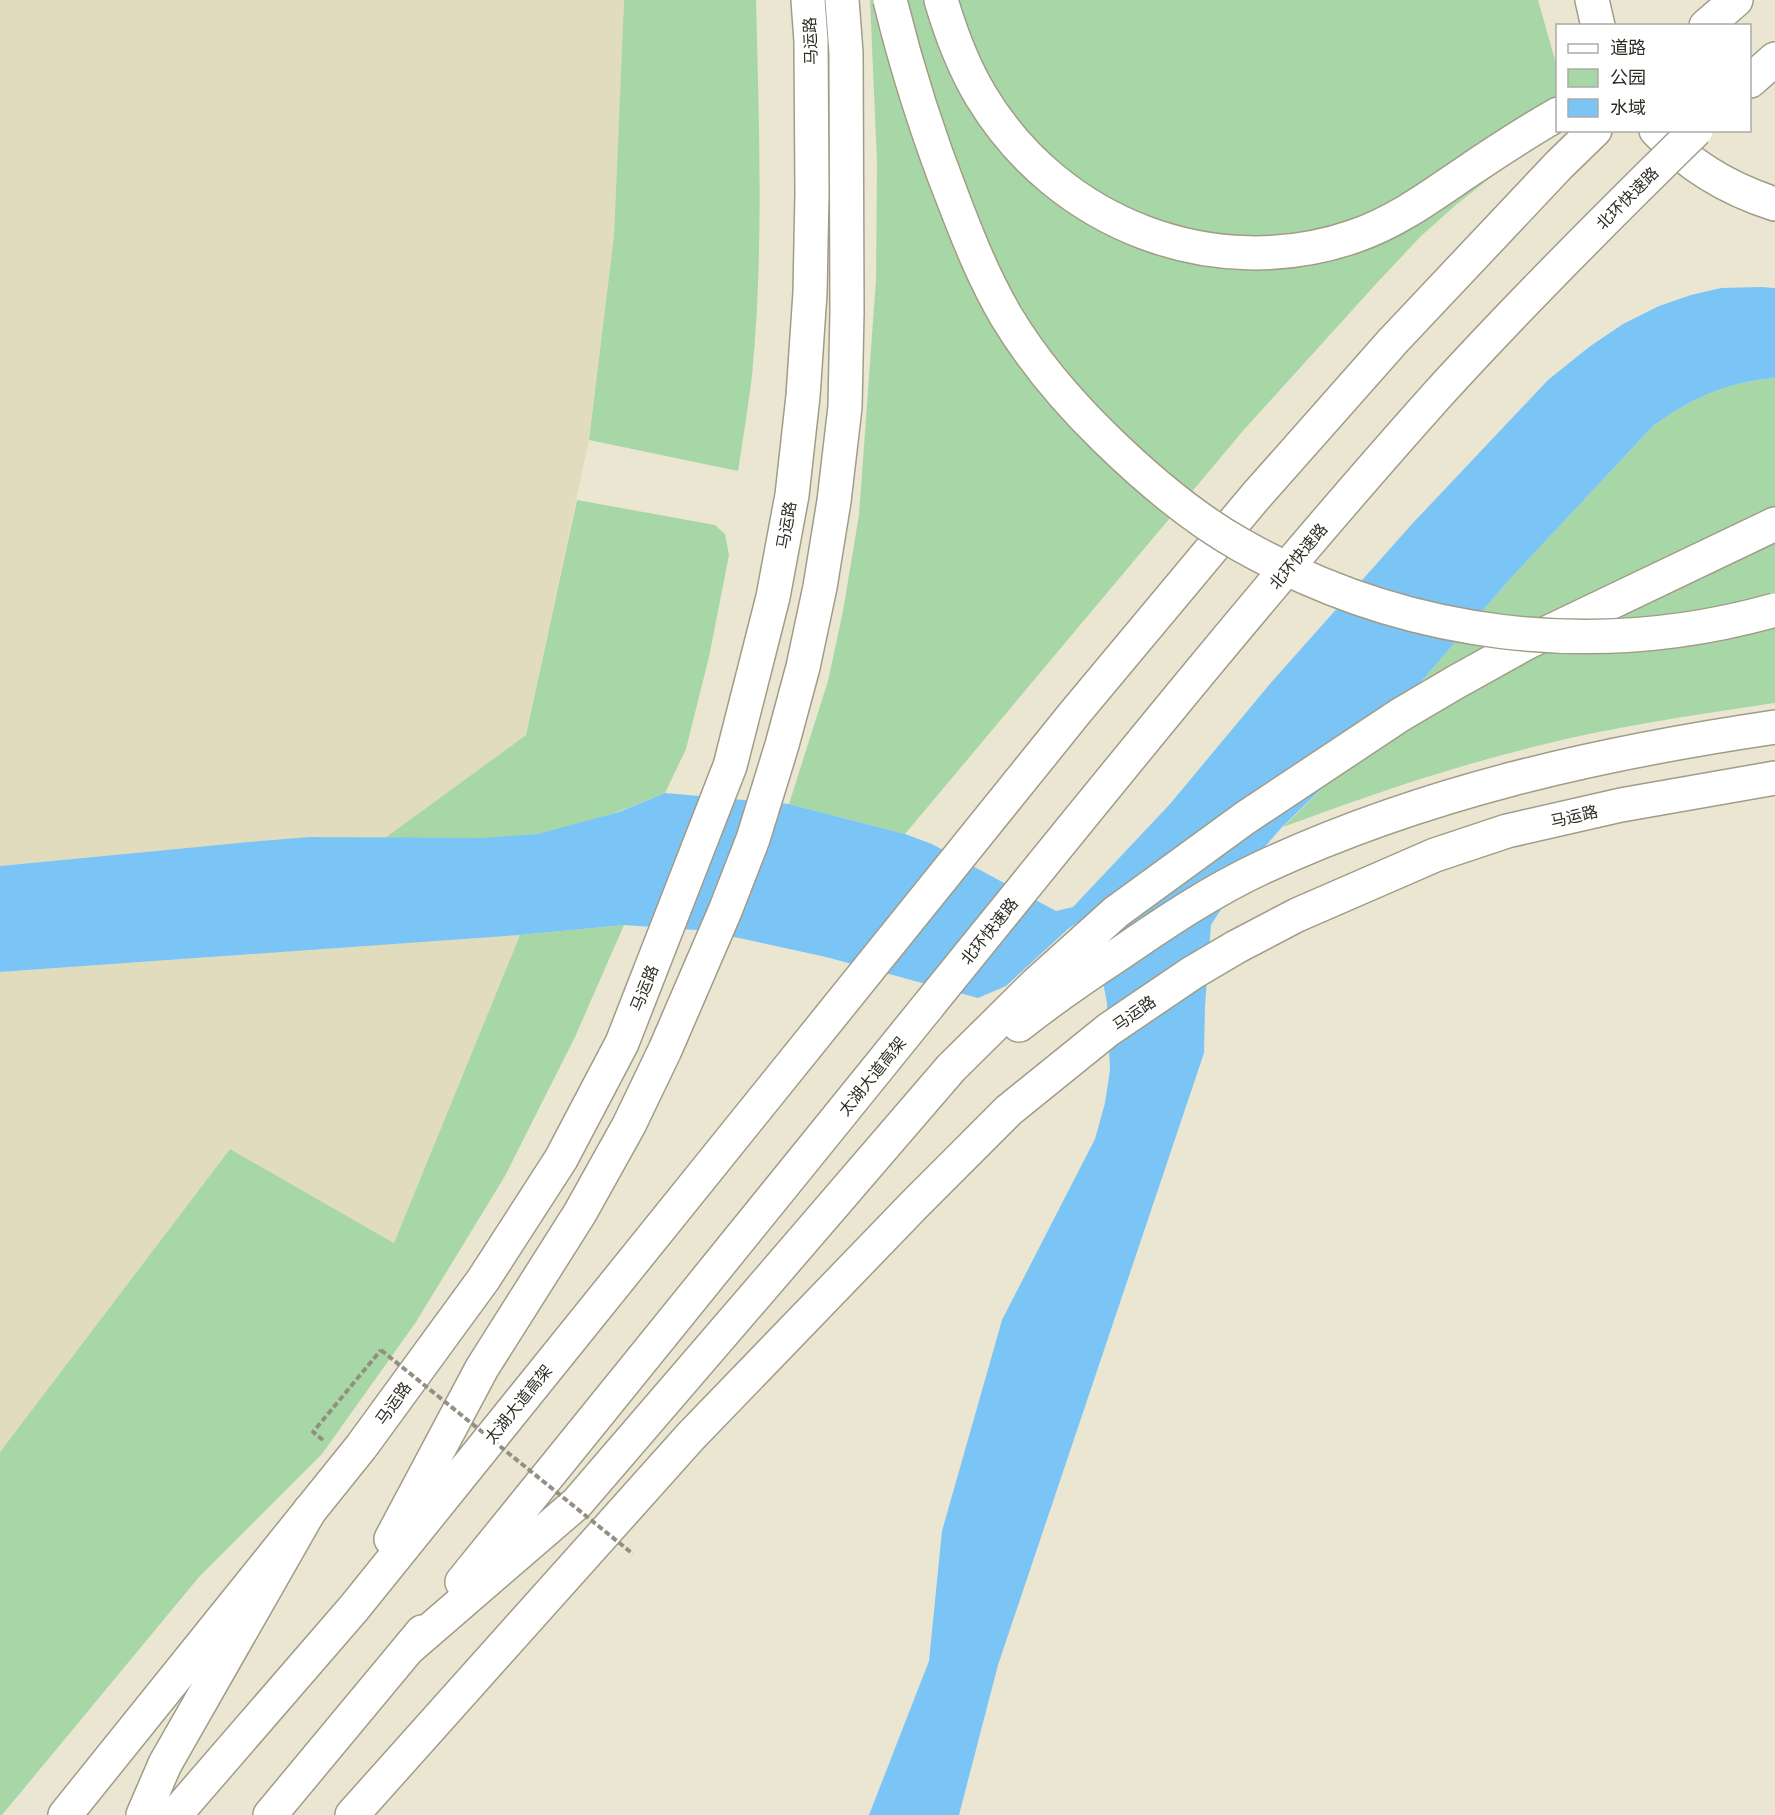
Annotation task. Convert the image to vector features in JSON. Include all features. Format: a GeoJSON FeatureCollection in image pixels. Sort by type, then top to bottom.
{"type":"FeatureCollection","features":[{"type":"Feature","properties":{"kind":"main road","name":"马运路"},"geometry":{"type":"LineString","coordinates":[[65,1815],[361,1447],[477,1289],[528,1213],[561,1158],[622,1043],[725,783],[773,597],[792,495],[803,396],[810,293],[811,41],[808,0]]}},
{"type":"Feature","properties":{"kind":"main road"},"geometry":{"type":"LineString","coordinates":[[354,1608],[482,1368],[580,1213],[629,1125],[665,1050],[753,839],[782,745],[803,668],[820,587],[834,501],[845,407],[846,53],[842,0]]}},
{"type":"Feature","properties":{"kind":"main road"},"geometry":{"type":"LineString","coordinates":[[890,0],[908,69],[943,173],[983,272],[1008,318],[1045,371],[1094,427],[1136,468],[1198,518],[1239,544],[1311,580],[1440,623],[1469,628],[1530,635],[1616,636],[1700,627],[1775,610]]}},
{"type":"Feature","properties":{"kind":"main road"},"geometry":{"type":"LineString","coordinates":[[941,0],[959,53],[982,98],[998,121],[1036,164],[1082,201],[1107,216],[1140,231],[1207,250],[1240,253],[1282,252],[1328,244],[1364,232],[1413,209],[1521,135],[1556,115]]}},
{"type":"Feature","properties":{"kind":"main road"},"geometry":{"type":"LineString","coordinates":[[1592,0],[1598,24]]}},
{"type":"Feature","properties":{"kind":"main road"},"geometry":{"type":"LineString","coordinates":[[1708,24],[1736,0]]}},
{"type":"Feature","properties":{"kind":"main road"},"geometry":{"type":"LineString","coordinates":[[1751,79],[1775,59]]}},
{"type":"Feature","properties":{"kind":"main road","name":"太湖大道高架"},"geometry":{"type":"LineString","coordinates":[[175,1815],[354,1608],[1074,714],[1254,497],[1401,333],[1593,132]]}},
{"type":"Feature","properties":{"kind":"main road"},"geometry":{"type":"LineString","coordinates":[[1658,132],[1693,165],[1750,196],[1775,204]]}},
{"type":"Feature","properties":{"kind":"main road","name":"北环快速路"},"geometry":{"type":"LineString","coordinates":[[928,1006],[1153,729],[1309,542],[1416,419],[1611,213],[1694,132]]}},
{"type":"Feature","properties":{"kind":"main road"},"geometry":{"type":"LineString","coordinates":[[409,1648],[577,1503],[855,1178],[969,1068],[1073,949],[1116,912],[1245,818],[1400,715],[1528,642],[1775,524]]}},
{"type":"Feature","properties":{"kind":"main road"},"geometry":{"type":"LineString","coordinates":[[1020,1012],[1215,892],[1260,868],[1353,830],[1421,805],[1524,774],[1627,753],[1775,728]]}},
{"type":"Feature","properties":{"kind":"main road","name":"马运路"},"geometry":{"type":"LineString","coordinates":[[352,1815],[674,1454],[1009,1110],[1108,1030],[1192,973],[1297,915],[1435,855],[1508,831],[1621,805],[1775,778]]}},
{"type":"Feature","properties":{"kind":"main road","name":"太湖大道高架"},"geometry":{"type":"LineString","coordinates":[[270,1815],[409,1648],[928,1006]]}},
{"type":"Feature","properties":{"kind":"main road"},"geometry":{"type":"LineString","coordinates":[[143,1815],[165,1764],[310,1510]]}},
{"type":"Feature","properties":{"kind":"path"},"geometry":{"type":"LineString","coordinates":[[313,1432],[381,1350],[633,1554]]}},
{"type":"Feature","properties":{"kind":"shaded area"},"geometry":{"type":"Polygon","coordinates":[[[0,0],[624,0],[614,235],[589,440],[526,735],[385,838],[309,837],[0,866],[0,0]]]}},
{"type":"Feature","properties":{"kind":"shaded area"},"geometry":{"type":"Polygon","coordinates":[[[520,935],[394,1243],[230,1149],[0,1452],[0,972],[520,935]]]}},
{"type":"Feature","properties":{"kind":"green space"},"geometry":{"type":"Polygon","coordinates":[[[624,0],[756,0],[760,188],[758,282],[752,376],[738,471],[589,440],[614,235],[624,0]]]}},
{"type":"Feature","properties":{"kind":"green space"},"geometry":{"type":"Polygon","coordinates":[[[870,0],[1538,0],[1556,63],[1556,126],[1457,204],[1421,236],[1375,285],[1242,432],[905,834],[789,804],[828,681],[843,611],[859,515],[876,280],[877,163],[870,0]]]}},
{"type":"Feature","properties":{"kind":"green space"},"geometry":{"type":"Polygon","coordinates":[[[1775,378],[1775,703],[1621,728],[1529,748],[1405,784],[1283,827],[1360,752],[1510,579],[1653,426],[1682,407],[1711,393],[1741,383],[1775,378]]]}},
{"type":"Feature","properties":{"kind":"green space"},"geometry":{"type":"Polygon","coordinates":[[[577,500],[715,525],[725,534],[729,555],[709,657],[686,749],[665,793],[618,812],[537,834],[480,839],[385,838],[526,735],[577,500]]]}},
{"type":"Feature","properties":{"kind":"green space"},"geometry":{"type":"Polygon","coordinates":[[[624,925],[575,1037],[505,1176],[416,1322],[322,1454],[199,1577],[0,1815],[0,1452],[230,1149],[394,1243],[520,935],[624,925]]]}},
{"type":"Feature","properties":{"kind":"water"},"geometry":{"type":"Polygon","coordinates":[[[1721,288],[1775,288],[1775,378],[1741,383],[1711,393],[1682,407],[1653,426],[1510,579],[1360,752],[1282,827],[1251,863],[1211,925],[1204,1053],[998,1665],[959,1815],[869,1815],[929,1661],[942,1531],[1002,1320],[1095,1139],[1105,1103],[1110,1070],[1107,1003],[1090,914],[1068,929],[1006,986],[978,998],[826,957],[744,939],[696,930],[624,925],[520,935],[0,972],[0,866],[309,837],[485,838],[538,834],[619,812],[665,793],[789,804],[905,834],[932,844],[1056,911],[1073,907],[1170,804],[1269,685],[1412,524],[1548,380],[1589,347],[1623,324],[1659,306],[1721,288]]]}}]}
